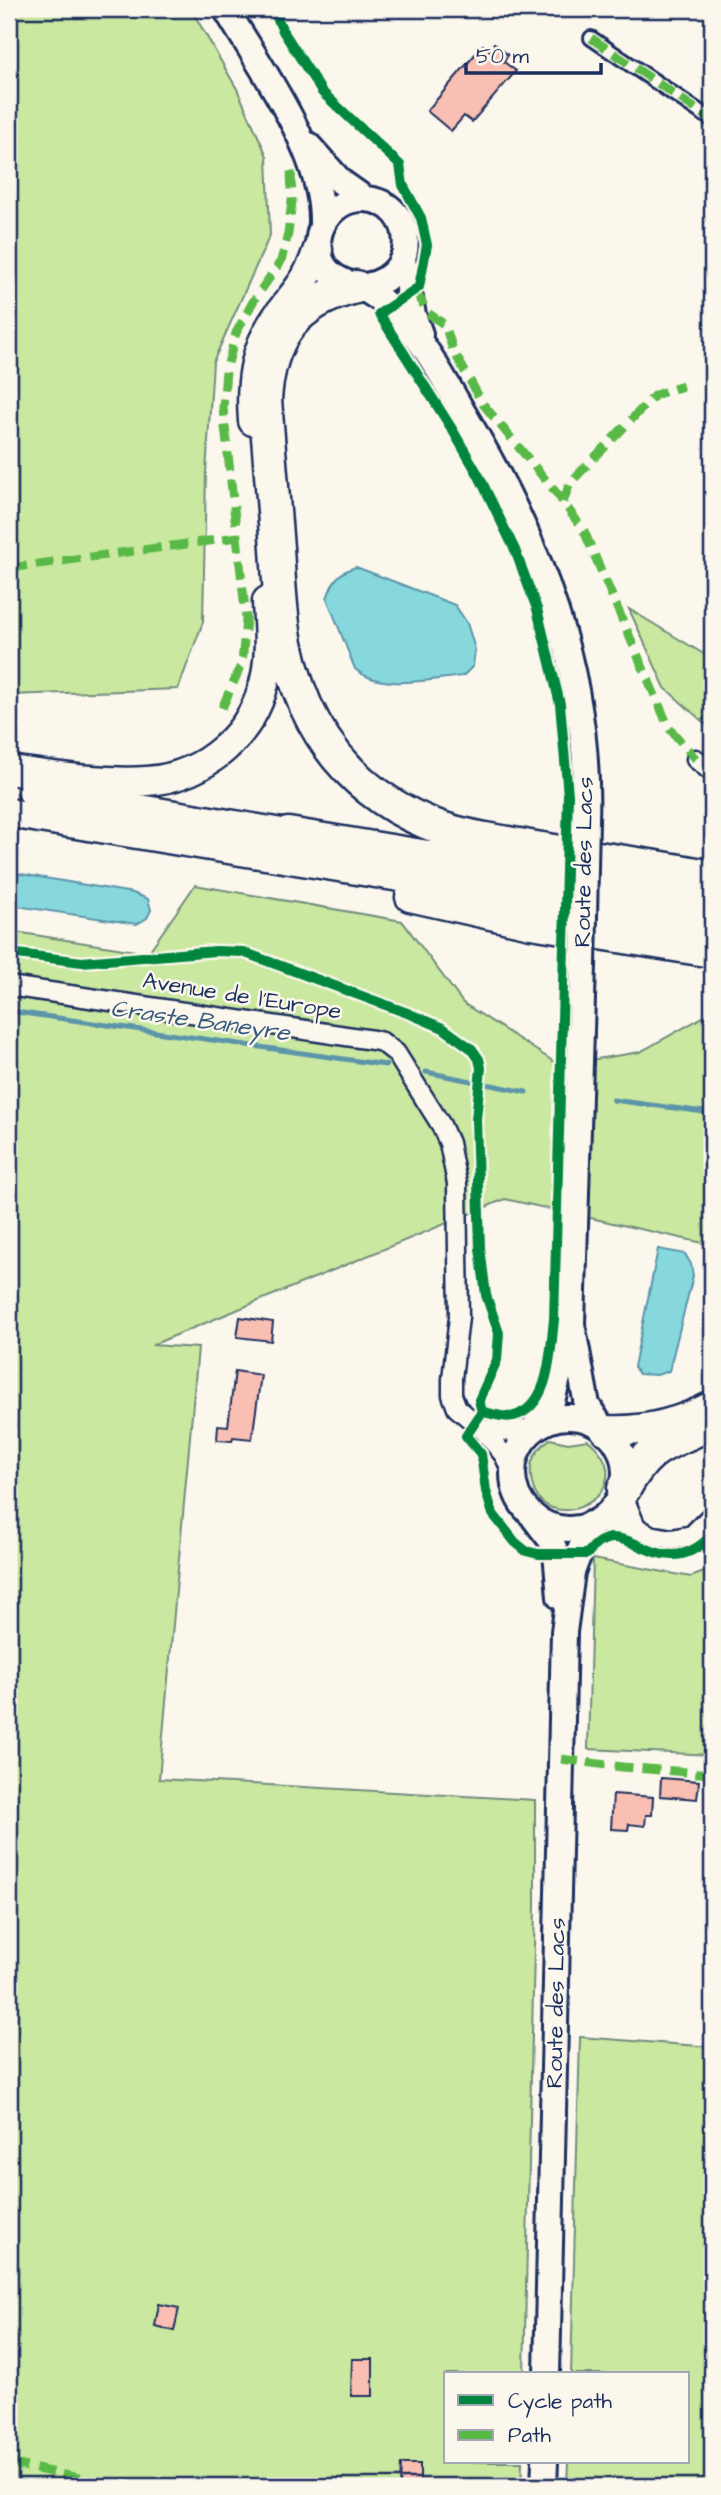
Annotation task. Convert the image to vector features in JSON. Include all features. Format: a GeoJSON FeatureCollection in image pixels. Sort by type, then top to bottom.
{"type":"FeatureCollection","features":[{"type":"Feature","properties":{"kind":"highway"},"geometry":{"type":"LineString","coordinates":[[9,770],[121,782],[171,777],[210,761],[242,732],[251,718],[266,677],[269,640],[251,378],[264,335],[304,284],[320,237]]}},
{"type":"Feature","properties":{"kind":"highway"},"geometry":{"type":"LineString","coordinates":[[356,287],[322,298],[308,306],[289,325],[271,355],[266,379],[265,400],[285,640],[302,699],[320,736],[342,764],[372,792],[401,811],[442,828],[545,850],[712,877]]}},
{"type":"Feature","properties":{"kind":"highway"},"geometry":{"type":"LineString","coordinates":[[9,787],[279,845],[712,928]]}},
{"type":"Feature","properties":{"kind":"highway"},"geometry":{"type":"LineString","coordinates":[[9,813],[279,845],[712,904]]}},
{"type":"Feature","properties":{"kind":"highway"},"geometry":{"type":"LineString","coordinates":[[279,845],[360,886],[531,924],[712,953]]}},
{"type":"Feature","properties":{"kind":"highway"},"geometry":{"type":"LineString","coordinates":[[603,1427],[623,1431],[661,1425],[712,1406]]}},
{"type":"Feature","properties":{"kind":"highway"},"geometry":{"type":"LineString","coordinates":[[623,1491],[644,1458],[657,1447],[712,1422]]}},
{"type":"Feature","properties":{"kind":"main road","name":"Route des Lacs"},"geometry":{"type":"LineString","coordinates":[[226,9],[302,139],[322,198],[320,237],[323,263],[342,283],[368,292],[383,302],[406,324],[427,351],[492,460],[527,533],[553,597],[568,652],[579,708],[586,776],[572,1324],[551,1405],[535,1427]]}},
{"type":"Feature","properties":{"kind":"main road","name":"Route des Lacs"},"geometry":{"type":"LineString","coordinates":[[302,139],[341,182],[365,199],[390,209],[400,220],[405,232],[403,260],[413,315],[427,351]]}},
{"type":"Feature","properties":{"kind":"main road"},"geometry":{"type":"LineString","coordinates":[[320,237],[329,214],[340,205],[365,199]]}},
{"type":"Feature","properties":{"kind":"main road"},"geometry":{"type":"LineString","coordinates":[[356,287],[384,281],[395,272],[403,260]]}},
{"type":"Feature","properties":{"kind":"main road","name":"Route des Lacs"},"geometry":{"type":"LineString","coordinates":[[572,1324],[587,1405],[603,1427]]}},
{"type":"Feature","properties":{"kind":"main road"},"geometry":{"type":"LineString","coordinates":[[567,1416],[584,1418],[603,1427],[614,1438],[622,1453],[626,1471],[623,1491],[608,1514],[580,1528],[563,1529],[547,1525],[532,1516],[521,1504],[514,1489],[512,1472],[515,1455],[522,1440],[535,1427],[550,1419],[567,1416]]}},
{"type":"Feature","properties":{"kind":"main road","name":"Route des Lacs"},"geometry":{"type":"LineString","coordinates":[[532,1516],[551,1540],[556,1553],[564,1632]]}},
{"type":"Feature","properties":{"kind":"main road","name":"Route des Lacs"},"geometry":{"type":"LineString","coordinates":[[547,2372],[564,1632],[572,1572],[593,1523]]}},
{"type":"Feature","properties":{"kind":"main road"},"geometry":{"type":"LineString","coordinates":[[544,2486],[545,2464]]}},
{"type":"Feature","properties":{"kind":"street"},"geometry":{"type":"LineString","coordinates":[[592,38],[712,120]]}},
{"type":"Feature","properties":{"kind":"street"},"geometry":{"type":"LineString","coordinates":[[696,759],[712,772]]}},
{"type":"Feature","properties":{"kind":"street","name":"Avenue de l'Europe"},"geometry":{"type":"LineString","coordinates":[[9,986],[373,1040],[383,1042],[396,1053],[441,1125],[453,1155],[457,1183],[459,1317],[452,1395],[460,1412],[482,1429],[504,1455],[512,1472]]}},
{"type":"Feature","properties":{"kind":"street"},"geometry":{"type":"LineString","coordinates":[[482,1429],[507,1433],[535,1427]]}},
{"type":"Feature","properties":{"kind":"street"},"geometry":{"type":"LineString","coordinates":[[623,1491],[636,1527]]}},
{"type":"Feature","properties":{"kind":"street"},"geometry":{"type":"LineString","coordinates":[[593,1523],[636,1527],[662,1538],[684,1538],[692,1535],[712,1515]]}},
{"type":"Feature","properties":{"kind":"green space"},"geometry":{"type":"Polygon","coordinates":[[[9,9],[191,9],[237,89],[267,156],[270,235],[213,362],[206,473],[203,622],[178,689],[9,695],[9,9]]]}},
{"type":"Feature","properties":{"kind":"green space"},"geometry":{"type":"Polygon","coordinates":[[[629,609],[712,659],[712,730],[665,688],[629,609]]]}},
{"type":"Feature","properties":{"kind":"green space"},"geometry":{"type":"Polygon","coordinates":[[[195,885],[402,921],[463,1003],[559,1065],[640,1052],[712,1012],[712,1245],[505,1199],[152,1345],[198,1348],[159,1779],[535,1800],[524,2372],[444,2372],[444,2464],[522,2464],[521,2486],[9,2486],[9,931],[148,953],[195,885]]]}},
{"type":"Feature","properties":{"kind":"green space"},"geometry":{"type":"Polygon","coordinates":[[[550,1439],[568,1443],[588,1440],[604,1460],[607,1478],[600,1493],[586,1504],[569,1510],[551,1508],[538,1497],[531,1476],[531,1465],[538,1451],[550,1439]]]}},
{"type":"Feature","properties":{"kind":"green space"},"geometry":{"type":"Polygon","coordinates":[[[593,1559],[691,1577],[712,1569],[712,1755],[588,1749],[593,1559]]]}},
{"type":"Feature","properties":{"kind":"green space"},"geometry":{"type":"Polygon","coordinates":[[[580,2037],[712,2047],[712,2486],[567,2486],[568,2464],[690,2464],[690,2372],[571,2372],[580,2037]]]}},
{"type":"Feature","properties":{"kind":"water"},"geometry":{"type":"Polygon","coordinates":[[[356,567],[455,605],[467,623],[475,649],[473,666],[463,676],[407,682],[379,680],[355,669],[327,598],[337,578],[356,567]]]}},
{"type":"Feature","properties":{"kind":"water"},"geometry":{"type":"Polygon","coordinates":[[[9,872],[133,893],[148,899],[151,910],[147,918],[137,924],[9,905],[9,872]]]}},
{"type":"Feature","properties":{"kind":"water"},"geometry":{"type":"Polygon","coordinates":[[[658,1249],[685,1254],[691,1264],[693,1276],[669,1371],[657,1375],[639,1374],[634,1367],[658,1249]]]}},
{"type":"Feature","properties":{"kind":"building"},"geometry":{"type":"Polygon","coordinates":[[[494,43],[508,55],[504,62],[516,71],[472,122],[464,116],[451,131],[427,111],[483,45],[489,50],[494,43]]]}},
{"type":"Feature","properties":{"kind":"building"},"geometry":{"type":"Polygon","coordinates":[[[240,1317],[273,1322],[271,1341],[237,1337],[240,1317]]]}},
{"type":"Feature","properties":{"kind":"building"},"geometry":{"type":"Polygon","coordinates":[[[235,1371],[261,1375],[252,1439],[233,1437],[232,1441],[217,1440],[218,1425],[228,1426],[235,1371]]]}},
{"type":"Feature","properties":{"kind":"building"},"geometry":{"type":"Polygon","coordinates":[[[661,1778],[699,1781],[697,1799],[660,1796],[661,1778]]]}},
{"type":"Feature","properties":{"kind":"building"},"geometry":{"type":"Polygon","coordinates":[[[613,1794],[653,1797],[652,1815],[646,1815],[645,1826],[629,1824],[628,1830],[611,1829],[613,1794]]]}},
{"type":"Feature","properties":{"kind":"building"},"geometry":{"type":"Polygon","coordinates":[[[159,2304],[179,2308],[174,2331],[155,2326],[159,2304]]]}},
{"type":"Feature","properties":{"kind":"building"},"geometry":{"type":"Polygon","coordinates":[[[352,2359],[373,2359],[373,2396],[351,2396],[352,2359]]]}},
{"type":"Feature","properties":{"kind":"building"},"geometry":{"type":"Polygon","coordinates":[[[401,2464],[420,2464],[420,2486],[400,2486],[401,2464]]]}},
{"type":"Feature","properties":{"kind":"waterway","name":"Craste Baneyre"},"geometry":{"type":"LineString","coordinates":[[9,1011],[386,1065]]}},
{"type":"Feature","properties":{"kind":"waterway","name":"Craste Baneyre"},"geometry":{"type":"LineString","coordinates":[[426,1072],[526,1092]]}},
{"type":"Feature","properties":{"kind":"waterway","name":"Craste Baneyre"},"geometry":{"type":"LineString","coordinates":[[613,1100],[712,1113]]}},
{"type":"Feature","properties":{"kind":"marked path"},"geometry":{"type":"LineString","coordinates":[[591,38],[712,120]]}},
{"type":"Feature","properties":{"kind":"marked path"},"geometry":{"type":"LineString","coordinates":[[222,708],[242,663],[246,619],[223,408],[226,371],[236,333],[254,300],[281,261],[292,201],[291,166]]}},
{"type":"Feature","properties":{"kind":"marked path"},"geometry":{"type":"LineString","coordinates":[[415,290],[428,313],[445,325],[453,350],[483,404],[584,531],[669,728],[696,759]]}},
{"type":"Feature","properties":{"kind":"marked path"},"geometry":{"type":"LineString","coordinates":[[563,502],[570,483],[655,395],[683,386]]}},
{"type":"Feature","properties":{"kind":"marked path"},"geometry":{"type":"LineString","coordinates":[[9,568],[238,537]]}},
{"type":"Feature","properties":{"kind":"marked path"},"geometry":{"type":"LineString","coordinates":[[561,1759],[712,1774]]}},
{"type":"Feature","properties":{"kind":"marked path"},"geometry":{"type":"LineString","coordinates":[[9,2463],[115,2486]]}},
{"type":"Feature","properties":{"kind":"cycle path"},"geometry":{"type":"LineString","coordinates":[[273,9],[283,31],[322,92],[400,165],[403,185],[421,218],[427,245],[419,287],[379,314],[452,429],[479,476],[515,550],[537,609],[560,704],[568,795],[554,1320],[551,1347],[546,1376],[535,1401],[526,1410],[510,1417],[482,1412],[466,1436],[481,1454],[486,1491],[493,1514],[515,1542],[526,1551],[538,1554],[587,1554],[601,1541],[614,1538],[658,1553],[674,1555],[692,1550],[712,1535]]}},
{"type":"Feature","properties":{"kind":"cycle path"},"geometry":{"type":"LineString","coordinates":[[9,953],[82,962],[216,951],[243,952],[410,1014],[443,1028],[472,1049],[481,1068],[476,1119],[480,1248],[486,1295],[499,1333],[497,1360],[479,1400],[482,1412]]}}]}
